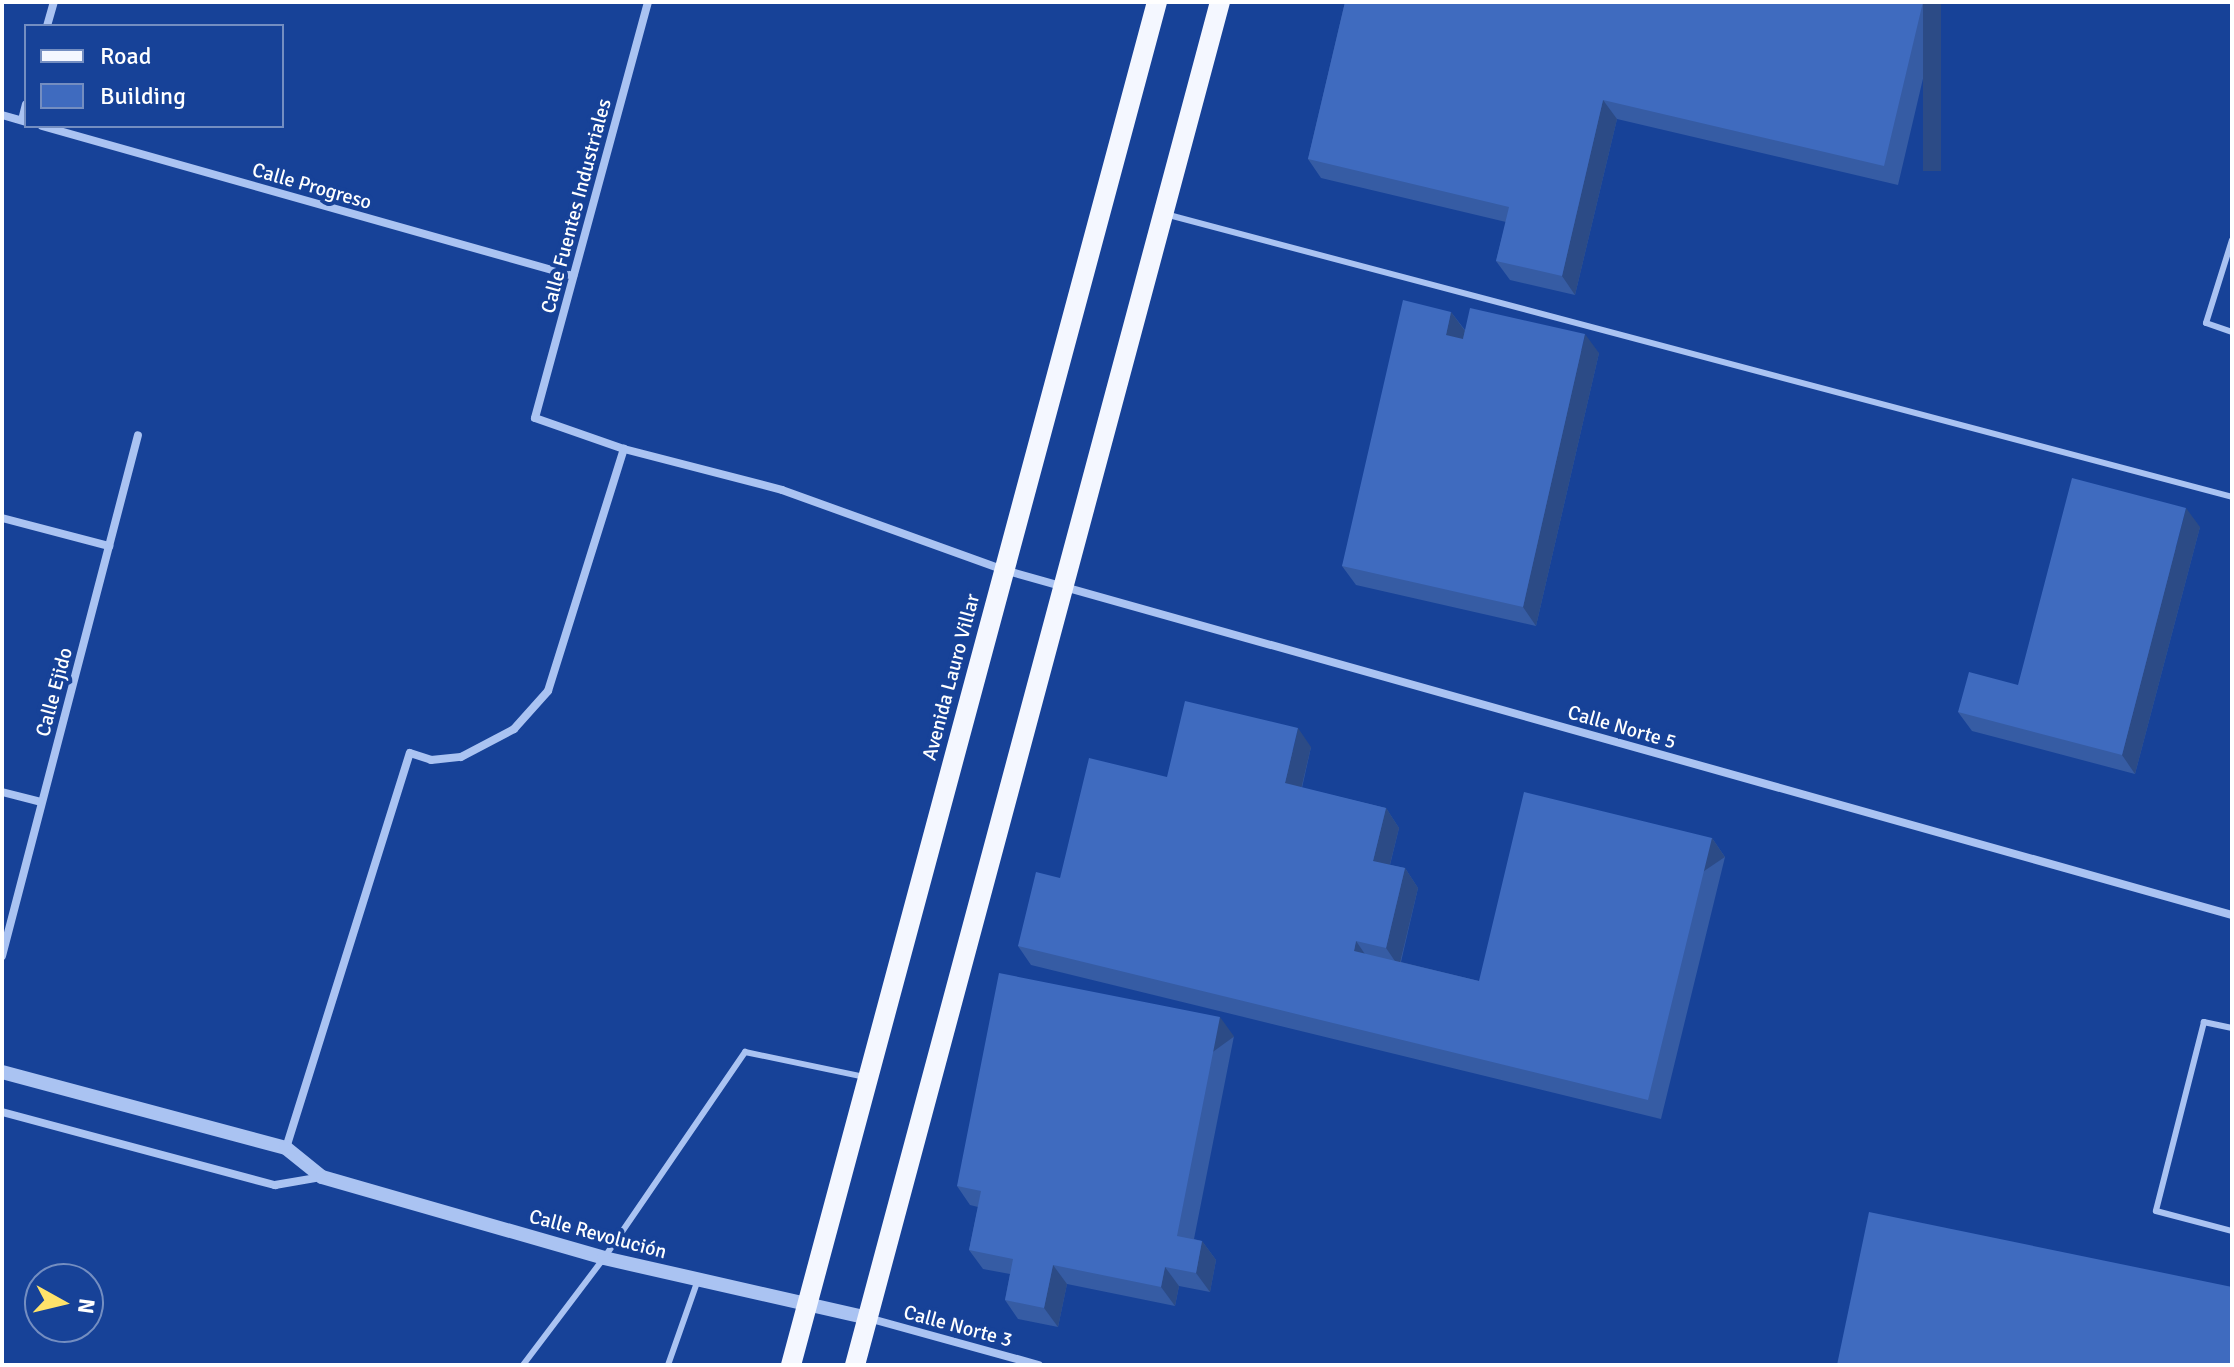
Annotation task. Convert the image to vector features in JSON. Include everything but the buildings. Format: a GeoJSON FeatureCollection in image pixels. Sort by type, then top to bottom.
{"type":"FeatureCollection","features":[{"type":"Feature","properties":{"kind":"main road","name":"Avenida Lauro Villar"},"geometry":{"type":"LineString","coordinates":[[791,1365],[1157,2]]}},
{"type":"Feature","properties":{"kind":"main road"},"geometry":{"type":"LineString","coordinates":[[855,1365],[1161,213],[1220,2]]}},
{"type":"Feature","properties":{"kind":"street"},"geometry":{"type":"LineString","coordinates":[[48,24],[54,2]]}},
{"type":"Feature","properties":{"kind":"street","name":"Calle Fuentes Industriales"},"geometry":{"type":"LineString","coordinates":[[535,418],[648,2]]}},
{"type":"Feature","properties":{"kind":"street"},"geometry":{"type":"LineString","coordinates":[[2,115],[24,121]]}},
{"type":"Feature","properties":{"kind":"street","name":"Calle Progreso"},"geometry":{"type":"LineString","coordinates":[[49,128],[573,276]]}},
{"type":"Feature","properties":{"kind":"street","name":"Calle Norte 5"},"geometry":{"type":"LineString","coordinates":[[535,418],[624,449],[782,490],[1004,570],[2232,915]]}},
{"type":"Feature","properties":{"kind":"street","name":"Calle Ejido"},"geometry":{"type":"LineString","coordinates":[[2,956],[138,435]]}},
{"type":"Feature","properties":{"kind":"street"},"geometry":{"type":"LineString","coordinates":[[286,1148],[410,753],[431,760],[461,757],[514,729],[548,691],[624,449]]}},
{"type":"Feature","properties":{"kind":"street"},"geometry":{"type":"LineString","coordinates":[[2,518],[109,546]]}},
{"type":"Feature","properties":{"kind":"street"},"geometry":{"type":"LineString","coordinates":[[2,792],[41,802]]}},
{"type":"Feature","properties":{"kind":"street","name":"Calle Revolución"},"geometry":{"type":"LineString","coordinates":[[2,1072],[286,1148],[322,1177],[604,1258],[868,1318]]}},
{"type":"Feature","properties":{"kind":"street","name":"Calle Revolución"},"geometry":{"type":"LineString","coordinates":[[2,1112],[275,1185],[322,1177]]}},
{"type":"Feature","properties":{"kind":"street","name":"Calle Norte 3"},"geometry":{"type":"LineString","coordinates":[[868,1318],[1039,1365]]}},
{"type":"Feature","properties":{"kind":"lane"},"geometry":{"type":"LineString","coordinates":[[1161,213],[2232,497]]}},
{"type":"Feature","properties":{"kind":"lane"},"geometry":{"type":"LineString","coordinates":[[2232,240],[2206,323],[2232,332]]}},
{"type":"Feature","properties":{"kind":"lane"},"geometry":{"type":"LineString","coordinates":[[2232,1028],[2204,1022],[2156,1211],[2232,1231]]}},
{"type":"Feature","properties":{"kind":"lane"},"geometry":{"type":"LineString","coordinates":[[523,1365],[604,1258],[745,1052],[868,1078]]}},
{"type":"Feature","properties":{"kind":"lane"},"geometry":{"type":"LineString","coordinates":[[668,1365],[698,1280]]}}]}
